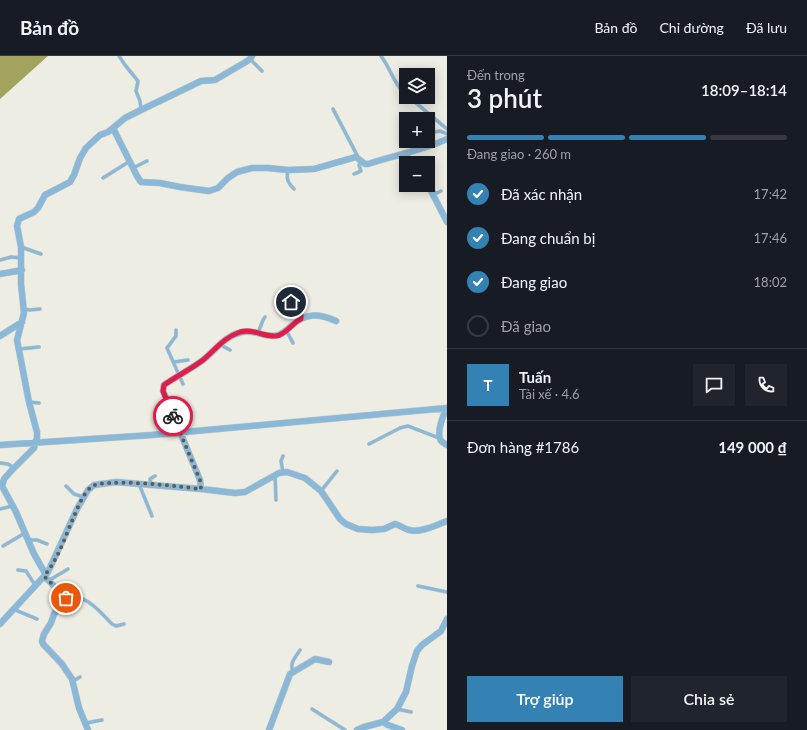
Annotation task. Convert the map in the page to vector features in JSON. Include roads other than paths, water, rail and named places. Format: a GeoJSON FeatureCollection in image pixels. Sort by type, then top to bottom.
{"type":"FeatureCollection","features":[{"type":"Feature","properties":{"kind":"street"},"geometry":{"type":"LineString","coordinates":[[88,730],[79,708],[73,681],[62,664],[43,644],[42,641],[54,614],[64,603],[66,598],[46,577],[12,506],[2,491],[3,482],[14,468],[31,452],[36,442],[37,432],[29,402],[17,336],[22,322],[24,308],[22,258],[17,226],[19,219],[34,212],[45,195],[70,182],[86,148],[100,135],[141,110],[200,81],[215,80],[251,58]]}},
{"type":"Feature","properties":{"kind":"street"},"geometry":{"type":"LineString","coordinates":[[113,128],[140,180],[145,183],[160,182],[180,187],[209,190],[218,188],[228,178],[237,172],[252,168],[288,170],[314,169],[356,157],[368,164],[447,139]]}},
{"type":"Feature","properties":{"kind":"street"},"geometry":{"type":"LineString","coordinates":[[432,192],[447,222]]}},
{"type":"Feature","properties":{"kind":"street"},"geometry":{"type":"LineString","coordinates":[[0,274],[22,270]]}},
{"type":"Feature","properties":{"kind":"street"},"geometry":{"type":"LineString","coordinates":[[201,489],[200,480],[162,390],[164,385],[202,361],[225,339],[240,332],[247,331],[277,336],[301,319],[317,315],[336,321]]}},
{"type":"Feature","properties":{"kind":"street"},"geometry":{"type":"LineString","coordinates":[[0,336],[22,322]]}},
{"type":"Feature","properties":{"kind":"street"},"geometry":{"type":"LineString","coordinates":[[0,445],[180,433],[447,408]]}},
{"type":"Feature","properties":{"kind":"street"},"geometry":{"type":"LineString","coordinates":[[447,408],[442,417],[439,438],[447,445]]}},
{"type":"Feature","properties":{"kind":"street"},"geometry":{"type":"LineString","coordinates":[[0,624],[13,609],[46,577],[84,497],[88,490],[94,485],[116,482],[234,493],[245,492],[276,475],[283,472],[291,472],[305,478],[321,491],[340,519],[346,524],[358,528],[380,530],[395,524],[407,530],[414,531],[447,521]]}},
{"type":"Feature","properties":{"kind":"street"},"geometry":{"type":"LineString","coordinates":[[357,730],[384,722],[397,709],[406,692],[417,651],[422,645],[441,631],[447,619]]}},
{"type":"Feature","properties":{"kind":"street"},"geometry":{"type":"LineString","coordinates":[[268,730],[288,677],[293,671],[307,665],[315,659],[329,662]]}},
{"type":"Feature","properties":{"kind":"street"},"geometry":{"type":"LineString","coordinates":[[384,722],[402,730]]}},
{"type":"Feature","properties":{"kind":"lane"},"geometry":{"type":"LineString","coordinates":[[119,56],[138,81],[136,91],[140,101],[141,110]]}},
{"type":"Feature","properties":{"kind":"lane"},"geometry":{"type":"LineString","coordinates":[[381,56],[388,65],[399,88]]}},
{"type":"Feature","properties":{"kind":"lane"},"geometry":{"type":"LineString","coordinates":[[251,58],[262,71]]}},
{"type":"Feature","properties":{"kind":"lane"},"geometry":{"type":"LineString","coordinates":[[418,104],[447,128]]}},
{"type":"Feature","properties":{"kind":"lane"},"geometry":{"type":"LineString","coordinates":[[333,109],[360,160],[359,165],[361,171],[354,174]]}},
{"type":"Feature","properties":{"kind":"lane"},"geometry":{"type":"LineString","coordinates":[[435,132],[440,131],[447,134]]}},
{"type":"Feature","properties":{"kind":"lane"},"geometry":{"type":"LineString","coordinates":[[103,178],[130,161]]}},
{"type":"Feature","properties":{"kind":"lane"},"geometry":{"type":"LineString","coordinates":[[133,168],[147,161]]}},
{"type":"Feature","properties":{"kind":"lane"},"geometry":{"type":"LineString","coordinates":[[288,170],[287,181],[294,189]]}},
{"type":"Feature","properties":{"kind":"lane"},"geometry":{"type":"LineString","coordinates":[[434,192],[436,193],[441,191]]}},
{"type":"Feature","properties":{"kind":"lane"},"geometry":{"type":"LineString","coordinates":[[21,247],[41,254]]}},
{"type":"Feature","properties":{"kind":"lane"},"geometry":{"type":"LineString","coordinates":[[0,260],[11,257],[22,258]]}},
{"type":"Feature","properties":{"kind":"lane"},"geometry":{"type":"LineString","coordinates":[[291,302],[300,303],[301,319]]}},
{"type":"Feature","properties":{"kind":"lane"},"geometry":{"type":"LineString","coordinates":[[24,308],[30,310],[40,309]]}},
{"type":"Feature","properties":{"kind":"lane"},"geometry":{"type":"LineString","coordinates":[[258,333],[265,317]]}},
{"type":"Feature","properties":{"kind":"lane"},"geometry":{"type":"LineString","coordinates":[[176,330],[176,336],[167,348],[180,374],[183,384]]}},
{"type":"Feature","properties":{"kind":"lane"},"geometry":{"type":"LineString","coordinates":[[286,330],[293,343]]}},
{"type":"Feature","properties":{"kind":"lane"},"geometry":{"type":"LineString","coordinates":[[219,344],[230,350]]}},
{"type":"Feature","properties":{"kind":"lane"},"geometry":{"type":"LineString","coordinates":[[19,349],[39,347]]}},
{"type":"Feature","properties":{"kind":"lane"},"geometry":{"type":"LineString","coordinates":[[174,362],[188,360]]}},
{"type":"Feature","properties":{"kind":"lane"},"geometry":{"type":"LineString","coordinates":[[29,402],[39,403]]}},
{"type":"Feature","properties":{"kind":"lane"},"geometry":{"type":"LineString","coordinates":[[369,444],[400,428],[408,426],[439,438]]}},
{"type":"Feature","properties":{"kind":"lane"},"geometry":{"type":"LineString","coordinates":[[283,456],[280,461],[283,472]]}},
{"type":"Feature","properties":{"kind":"lane"},"geometry":{"type":"LineString","coordinates":[[0,463],[8,464],[14,468]]}},
{"type":"Feature","properties":{"kind":"lane"},"geometry":{"type":"LineString","coordinates":[[321,491],[337,471]]}},
{"type":"Feature","properties":{"kind":"lane"},"geometry":{"type":"LineString","coordinates":[[276,475],[276,500]]}},
{"type":"Feature","properties":{"kind":"lane"},"geometry":{"type":"LineString","coordinates":[[151,485],[150,479],[155,476]]}},
{"type":"Feature","properties":{"kind":"lane"},"geometry":{"type":"LineString","coordinates":[[140,484],[152,516]]}},
{"type":"Feature","properties":{"kind":"lane"},"geometry":{"type":"LineString","coordinates":[[66,486],[74,494],[84,497]]}},
{"type":"Feature","properties":{"kind":"lane"},"geometry":{"type":"LineString","coordinates":[[0,509],[12,506]]}},
{"type":"Feature","properties":{"kind":"lane"},"geometry":{"type":"LineString","coordinates":[[3,546],[25,533]]}},
{"type":"Feature","properties":{"kind":"lane"},"geometry":{"type":"LineString","coordinates":[[28,540],[37,540],[47,544]]}},
{"type":"Feature","properties":{"kind":"lane"},"geometry":{"type":"LineString","coordinates":[[46,577],[68,569]]}},
{"type":"Feature","properties":{"kind":"lane"},"geometry":{"type":"LineString","coordinates":[[18,570],[26,571],[36,587]]}},
{"type":"Feature","properties":{"kind":"lane"},"geometry":{"type":"LineString","coordinates":[[418,586],[447,592]]}},
{"type":"Feature","properties":{"kind":"lane"},"geometry":{"type":"LineString","coordinates":[[66,598],[75,596],[81,597],[112,624],[116,626],[124,624]]}},
{"type":"Feature","properties":{"kind":"lane"},"geometry":{"type":"LineString","coordinates":[[13,609],[37,619]]}},
{"type":"Feature","properties":{"kind":"lane"},"geometry":{"type":"LineString","coordinates":[[293,671],[291,668],[292,663],[300,650]]}},
{"type":"Feature","properties":{"kind":"lane"},"geometry":{"type":"LineString","coordinates":[[73,681],[80,677]]}},
{"type":"Feature","properties":{"kind":"lane"},"geometry":{"type":"LineString","coordinates":[[312,709],[345,730]]}},
{"type":"Feature","properties":{"kind":"lane"},"geometry":{"type":"LineString","coordinates":[[397,709],[411,712]]}},
{"type":"Feature","properties":{"kind":"lane"},"geometry":{"type":"LineString","coordinates":[[86,723],[102,720]]}}]}
